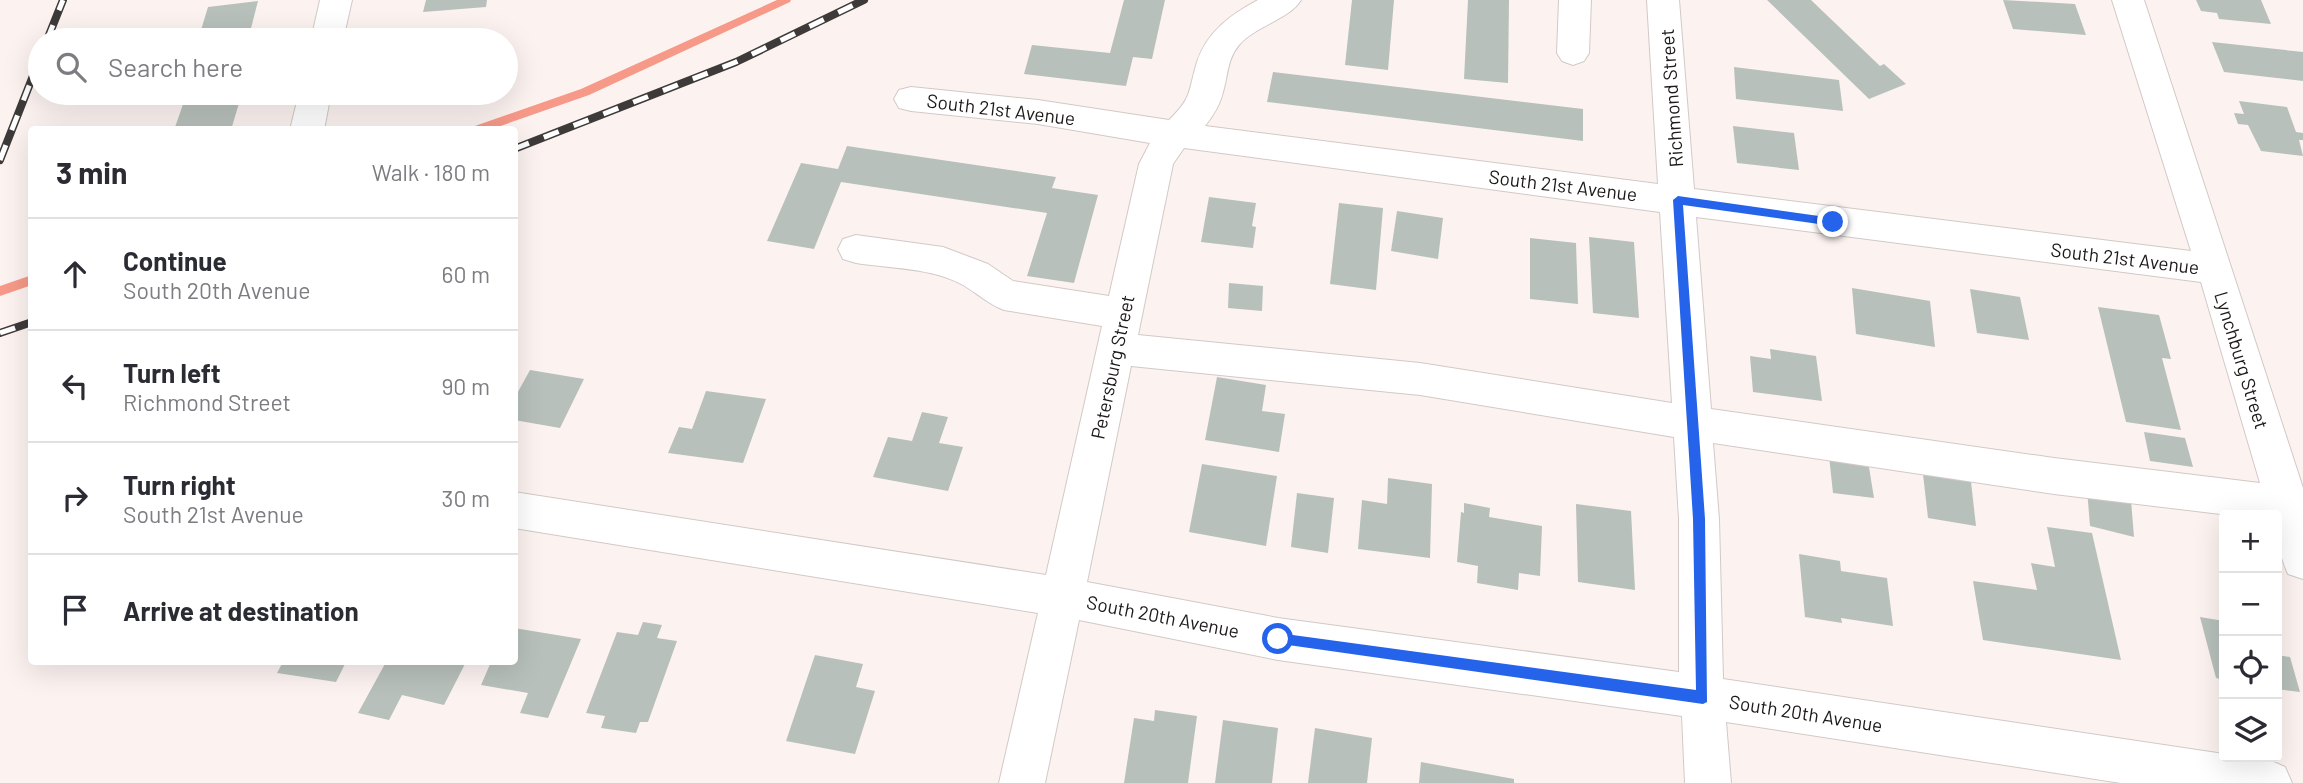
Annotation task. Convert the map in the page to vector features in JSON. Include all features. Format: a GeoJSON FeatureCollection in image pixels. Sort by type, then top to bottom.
{"type":"FeatureCollection","features":[{"type":"Feature","properties":{"kind":"street"},"geometry":{"type":"LineString","coordinates":[[330,28],[336,0]]}},
{"type":"Feature","properties":{"kind":"street","name":"Petersburg Street"},"geometry":{"type":"LineString","coordinates":[[1022,783],[1156,164],[1162,148],[1204,102],[1215,57],[1228,35],[1285,0]]}},
{"type":"Feature","properties":{"kind":"street"},"geometry":{"type":"LineString","coordinates":[[1573,53],[1575,0]]}},
{"type":"Feature","properties":{"kind":"street","name":"Richmond Street"},"geometry":{"type":"LineString","coordinates":[[1663,0],[1699,519],[1708,783]]}},
{"type":"Feature","properties":{"kind":"street","name":"Lynchburg Street"},"geometry":{"type":"LineString","coordinates":[[2128,0],[2294,505],[2303,560]]}},
{"type":"Feature","properties":{"kind":"street","name":"South 21st Avenue"},"geometry":{"type":"LineString","coordinates":[[911,99],[1038,112],[1175,134],[2215,269]]}},
{"type":"Feature","properties":{"kind":"street"},"geometry":{"type":"LineString","coordinates":[[308,126],[312,105]]}},
{"type":"Feature","properties":{"kind":"street"},"geometry":{"type":"LineString","coordinates":[[856,248],[943,262],[975,274],[1004,295],[1119,331],[1693,423],[2054,475],[2294,505]]}},
{"type":"Feature","properties":{"kind":"street","name":"South 20th Avenue"},"geometry":{"type":"LineString","coordinates":[[518,511],[1062,597],[1278,639],[1703,697],[2269,783]]}},
{"type":"Feature","properties":{"kind":"building"},"geometry":{"type":"Polygon","coordinates":[[[426,0],[487,0],[486,7],[423,12],[426,0]]]}},
{"type":"Feature","properties":{"kind":"building"},"geometry":{"type":"Polygon","coordinates":[[[1124,0],[1165,0],[1152,59],[1133,57],[1126,86],[1024,74],[1032,45],[1110,53],[1124,0]]]}},
{"type":"Feature","properties":{"kind":"building"},"geometry":{"type":"Polygon","coordinates":[[[1352,0],[1394,0],[1388,70],[1345,65],[1352,0]]]}},
{"type":"Feature","properties":{"kind":"building"},"geometry":{"type":"Polygon","coordinates":[[[1468,0],[1509,0],[1508,83],[1464,79],[1468,0]]]}},
{"type":"Feature","properties":{"kind":"building"},"geometry":{"type":"Polygon","coordinates":[[[1767,0],[1811,0],[1880,66],[1884,64],[1906,84],[1869,99],[1767,0]]]}},
{"type":"Feature","properties":{"kind":"building"},"geometry":{"type":"Polygon","coordinates":[[[2003,0],[2075,4],[2086,35],[2013,29],[2003,0]]]}},
{"type":"Feature","properties":{"kind":"building"},"geometry":{"type":"Polygon","coordinates":[[[2196,0],[2261,0],[2271,24],[2219,19],[2217,13],[2201,11],[2196,0]]]}},
{"type":"Feature","properties":{"kind":"building"},"geometry":{"type":"Polygon","coordinates":[[[258,1],[251,28],[202,28],[208,7],[258,1]]]}},
{"type":"Feature","properties":{"kind":"building"},"geometry":{"type":"Polygon","coordinates":[[[2212,42],[2303,52],[2303,81],[2224,72],[2212,42]]]}},
{"type":"Feature","properties":{"kind":"building"},"geometry":{"type":"Polygon","coordinates":[[[1734,67],[1839,80],[1843,111],[1736,99],[1734,67]]]}},
{"type":"Feature","properties":{"kind":"building"},"geometry":{"type":"Polygon","coordinates":[[[1273,72],[1583,109],[1583,141],[1267,102],[1273,72]]]}},
{"type":"Feature","properties":{"kind":"building"},"geometry":{"type":"Polygon","coordinates":[[[2239,101],[2287,107],[2296,132],[2303,133],[2303,140],[2299,140],[2303,156],[2261,151],[2248,125],[2238,124],[2234,113],[2244,114],[2239,101]]]}},
{"type":"Feature","properties":{"kind":"building"},"geometry":{"type":"Polygon","coordinates":[[[183,105],[238,105],[232,126],[175,126],[183,105]]]}},
{"type":"Feature","properties":{"kind":"building"},"geometry":{"type":"Polygon","coordinates":[[[1733,126],[1794,133],[1799,170],[1737,163],[1733,126]]]}},
{"type":"Feature","properties":{"kind":"building"},"geometry":{"type":"Polygon","coordinates":[[[847,146],[1056,177],[1052,188],[1098,195],[1074,283],[1027,276],[1047,213],[841,182],[814,249],[767,241],[801,163],[838,169],[847,146]]]}},
{"type":"Feature","properties":{"kind":"building"},"geometry":{"type":"Polygon","coordinates":[[[1209,197],[1256,203],[1252,226],[1256,227],[1253,248],[1201,242],[1209,197]]]}},
{"type":"Feature","properties":{"kind":"building"},"geometry":{"type":"Polygon","coordinates":[[[1339,203],[1383,208],[1376,290],[1330,284],[1339,203]]]}},
{"type":"Feature","properties":{"kind":"building"},"geometry":{"type":"Polygon","coordinates":[[[1397,211],[1443,218],[1438,259],[1391,251],[1397,211]]]}},
{"type":"Feature","properties":{"kind":"building"},"geometry":{"type":"Polygon","coordinates":[[[1589,237],[1634,242],[1639,318],[1593,313],[1589,237]]]}},
{"type":"Feature","properties":{"kind":"building"},"geometry":{"type":"Polygon","coordinates":[[[1530,238],[1576,243],[1578,304],[1530,299],[1530,238]]]}},
{"type":"Feature","properties":{"kind":"building"},"geometry":{"type":"Polygon","coordinates":[[[1229,283],[1263,286],[1262,311],[1228,308],[1229,283]]]}},
{"type":"Feature","properties":{"kind":"building"},"geometry":{"type":"Polygon","coordinates":[[[1852,288],[1930,301],[1935,347],[1856,334],[1852,288]]]}},
{"type":"Feature","properties":{"kind":"building"},"geometry":{"type":"Polygon","coordinates":[[[1970,289],[2020,297],[2029,340],[1977,333],[1970,289]]]}},
{"type":"Feature","properties":{"kind":"building"},"geometry":{"type":"Polygon","coordinates":[[[2098,307],[2159,315],[2171,359],[2162,358],[2181,430],[2126,422],[2098,307]]]}},
{"type":"Feature","properties":{"kind":"building"},"geometry":{"type":"Polygon","coordinates":[[[1770,349],[1816,356],[1822,401],[1753,392],[1750,356],[1771,359],[1770,349]]]}},
{"type":"Feature","properties":{"kind":"building"},"geometry":{"type":"Polygon","coordinates":[[[530,370],[584,379],[560,428],[518,421],[518,392],[530,370]]]}},
{"type":"Feature","properties":{"kind":"building"},"geometry":{"type":"Polygon","coordinates":[[[1217,377],[1266,385],[1262,411],[1285,414],[1279,452],[1205,440],[1217,377]]]}},
{"type":"Feature","properties":{"kind":"building"},"geometry":{"type":"Polygon","coordinates":[[[706,391],[766,399],[743,463],[668,453],[679,427],[692,429],[706,391]]]}},
{"type":"Feature","properties":{"kind":"building"},"geometry":{"type":"Polygon","coordinates":[[[922,412],[948,417],[939,443],[963,447],[948,491],[873,477],[888,437],[912,441],[922,412]]]}},
{"type":"Feature","properties":{"kind":"building"},"geometry":{"type":"Polygon","coordinates":[[[2144,432],[2185,438],[2193,467],[2150,461],[2144,432]]]}},
{"type":"Feature","properties":{"kind":"building"},"geometry":{"type":"Polygon","coordinates":[[[1829,456],[1868,461],[1874,498],[1833,493],[1829,456]]]}},
{"type":"Feature","properties":{"kind":"building"},"geometry":{"type":"Polygon","coordinates":[[[1202,464],[1277,476],[1266,546],[1189,532],[1202,464]]]}},
{"type":"Feature","properties":{"kind":"building"},"geometry":{"type":"Polygon","coordinates":[[[1923,474],[1971,482],[1976,526],[1928,518],[1923,474]]]}},
{"type":"Feature","properties":{"kind":"building"},"geometry":{"type":"Polygon","coordinates":[[[1388,478],[1432,484],[1430,558],[1358,549],[1362,500],[1387,504],[1388,478]]]}},
{"type":"Feature","properties":{"kind":"building"},"geometry":{"type":"Polygon","coordinates":[[[2087,489],[2131,500],[2134,537],[2090,526],[2087,489]]]}},
{"type":"Feature","properties":{"kind":"building"},"geometry":{"type":"Polygon","coordinates":[[[1297,493],[1334,498],[1328,553],[1291,547],[1297,493]]]}},
{"type":"Feature","properties":{"kind":"building"},"geometry":{"type":"Polygon","coordinates":[[[1464,503],[1490,508],[1489,517],[1542,526],[1540,576],[1519,573],[1518,590],[1477,583],[1478,566],[1457,562],[1464,503]]]}},
{"type":"Feature","properties":{"kind":"building"},"geometry":{"type":"Polygon","coordinates":[[[1576,504],[1631,511],[1635,590],[1578,582],[1576,504]]]}},
{"type":"Feature","properties":{"kind":"building"},"geometry":{"type":"Polygon","coordinates":[[[2047,527],[2092,533],[2121,660],[1983,640],[1973,581],[2037,590],[2031,563],[2055,567],[2047,527]]]}},
{"type":"Feature","properties":{"kind":"building"},"geometry":{"type":"Polygon","coordinates":[[[1799,554],[1840,561],[1841,571],[1887,578],[1893,626],[1841,618],[1842,623],[1805,617],[1799,554]]]}},
{"type":"Feature","properties":{"kind":"building"},"geometry":{"type":"Polygon","coordinates":[[[2200,617],[2219,620],[2219,679],[2216,678],[2200,617]]]}},
{"type":"Feature","properties":{"kind":"building"},"geometry":{"type":"Polygon","coordinates":[[[643,622],[662,625],[657,638],[677,641],[648,722],[640,722],[636,733],[601,728],[605,716],[586,713],[617,632],[638,635],[643,622]]]}},
{"type":"Feature","properties":{"kind":"building"},"geometry":{"type":"Polygon","coordinates":[[[518,629],[581,639],[548,718],[520,713],[528,693],[481,685],[490,665],[518,665],[518,629]]]}},
{"type":"Feature","properties":{"kind":"building"},"geometry":{"type":"Polygon","coordinates":[[[815,655],[863,664],[856,687],[875,691],[855,754],[786,741],[815,655]]]}},
{"type":"Feature","properties":{"kind":"building"},"geometry":{"type":"Polygon","coordinates":[[[2282,656],[2290,657],[2300,692],[2282,690],[2282,656]]]}},
{"type":"Feature","properties":{"kind":"building"},"geometry":{"type":"Polygon","coordinates":[[[281,665],[344,665],[336,682],[277,673],[281,665]]]}},
{"type":"Feature","properties":{"kind":"building"},"geometry":{"type":"Polygon","coordinates":[[[384,665],[464,665],[444,705],[402,695],[389,720],[358,713],[384,665]]]}},
{"type":"Feature","properties":{"kind":"building"},"geometry":{"type":"Polygon","coordinates":[[[1155,710],[1197,716],[1188,783],[1124,783],[1134,718],[1154,721],[1155,710]]]}},
{"type":"Feature","properties":{"kind":"building"},"geometry":{"type":"Polygon","coordinates":[[[1223,720],[1278,728],[1272,783],[1215,783],[1223,720]]]}},
{"type":"Feature","properties":{"kind":"building"},"geometry":{"type":"Polygon","coordinates":[[[1315,728],[1372,738],[1367,783],[1308,783],[1315,728]]]}},
{"type":"Feature","properties":{"kind":"building"},"geometry":{"type":"Polygon","coordinates":[[[1421,762],[1514,779],[1514,783],[1419,783],[1421,762]]]}},
{"type":"Feature","properties":{"kind":"waterway"},"geometry":{"type":"LineString","coordinates":[[487,126],[585,92],[786,0]]}},
{"type":"Feature","properties":{"kind":"waterway"},"geometry":{"type":"LineString","coordinates":[[0,291],[28,281]]}},
{"type":"Feature","properties":{"kind":"railway"},"geometry":{"type":"LineString","coordinates":[[52,28],[63,0]]}},
{"type":"Feature","properties":{"kind":"railway"},"geometry":{"type":"LineString","coordinates":[[518,147],[736,62],[864,0]]}},
{"type":"Feature","properties":{"kind":"railway"},"geometry":{"type":"LineString","coordinates":[[0,160],[28,89]]}},
{"type":"Feature","properties":{"kind":"railway"},"geometry":{"type":"LineString","coordinates":[[0,333],[28,323]]}},
{"type":"Feature","properties":{"kind":"route"},"geometry":{"type":"LineString","coordinates":[[1278,639],[1703,697],[1699,519],[1678,200],[1833,222]]}}]}
